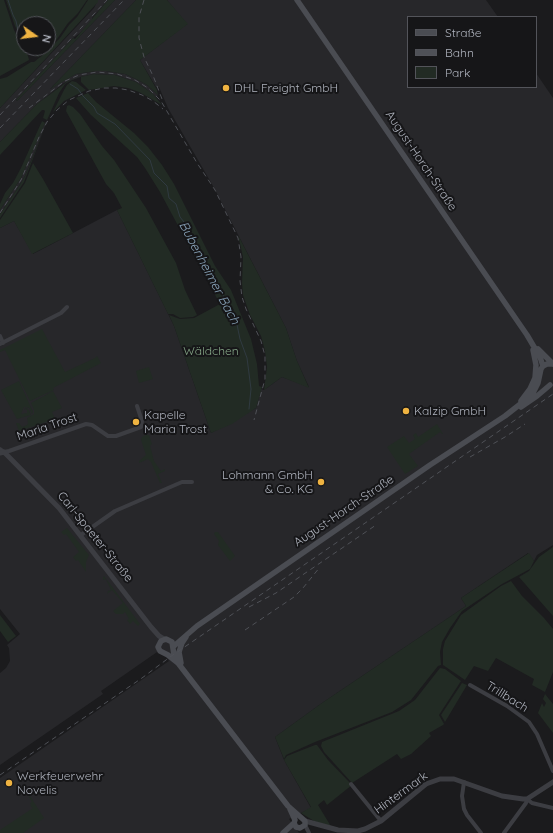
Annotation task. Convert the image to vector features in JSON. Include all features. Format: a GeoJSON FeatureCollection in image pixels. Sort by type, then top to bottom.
{"type":"FeatureCollection","features":[{"type":"Feature","properties":{"kind":"main road","name":"August-Horch-Straße"},"geometry":{"type":"LineString","coordinates":[[297,0],[527,335],[540,357],[543,366],[533,393],[505,416]]}},
{"type":"Feature","properties":{"kind":"main road","name":"August-Horch-Straße"},"geometry":{"type":"LineString","coordinates":[[527,335],[553,364]]}},
{"type":"Feature","properties":{"kind":"main road"},"geometry":{"type":"LineString","coordinates":[[516,407],[532,385],[536,371],[536,359],[527,335]]}},
{"type":"Feature","properties":{"kind":"main road","name":"August-Horch-Straße"},"geometry":{"type":"LineString","coordinates":[[543,366],[553,364]]}},
{"type":"Feature","properties":{"kind":"main road","name":"August-Horch-Straße"},"geometry":{"type":"LineString","coordinates":[[540,377],[544,383],[552,384]]}},
{"type":"Feature","properties":{"kind":"main road","name":"August-Horch-Straße"},"geometry":{"type":"LineString","coordinates":[[164,640],[173,640],[196,626],[430,465],[505,416],[527,404],[552,384]]}},
{"type":"Feature","properties":{"kind":"main road","name":"August-Horch-Straße"},"geometry":{"type":"LineString","coordinates":[[173,648],[196,626]]}},
{"type":"Feature","properties":{"kind":"main road","name":"August-Horch-Straße"},"geometry":{"type":"LineString","coordinates":[[180,665],[179,656],[181,646],[187,634]]}},
{"type":"Feature","properties":{"kind":"main road","name":"Carl-Spaeter-Straße"},"geometry":{"type":"LineString","coordinates":[[180,665],[159,650],[164,640],[172,642],[174,655],[180,665],[300,823]]}},
{"type":"Feature","properties":{"kind":"main road"},"geometry":{"type":"LineString","coordinates":[[166,654],[170,653],[173,648]]}},
{"type":"Feature","properties":{"kind":"main road"},"geometry":{"type":"LineString","coordinates":[[283,833],[300,823]]}},
{"type":"Feature","properties":{"kind":"main road"},"geometry":{"type":"LineString","coordinates":[[288,833],[300,823]]}},
{"type":"Feature","properties":{"kind":"street"},"geometry":{"type":"LineString","coordinates":[[0,336],[2,343],[61,313],[67,307]]}},
{"type":"Feature","properties":{"kind":"street","name":"Maria Trost"},"geometry":{"type":"LineString","coordinates":[[1,451],[86,424],[92,425],[108,436],[116,436],[141,427],[142,421],[137,406]]}},
{"type":"Feature","properties":{"kind":"street","name":"Carl-Spaeter-Straße"},"geometry":{"type":"LineString","coordinates":[[1,451],[59,508],[151,627],[152,631],[164,640]]}},
{"type":"Feature","properties":{"kind":"street"},"geometry":{"type":"LineString","coordinates":[[81,535],[115,512],[182,482],[192,482]]}},
{"type":"Feature","properties":{"kind":"street","name":"Trillbach"},"geometry":{"type":"LineString","coordinates":[[470,685],[507,706],[529,722],[537,734],[553,771]]}},
{"type":"Feature","properties":{"kind":"street","name":"Hintermark"},"geometry":{"type":"LineString","coordinates":[[300,823],[357,832],[370,827],[381,820],[426,784],[434,780],[447,778],[464,782],[502,796],[527,799]]}},
{"type":"Feature","properties":{"kind":"street"},"geometry":{"type":"LineString","coordinates":[[464,782],[462,796],[464,809],[481,833]]}},
{"type":"Feature","properties":{"kind":"street"},"geometry":{"type":"LineString","coordinates":[[504,833],[526,803],[527,799],[553,782]]}},
{"type":"Feature","properties":{"kind":"street"},"geometry":{"type":"LineString","coordinates":[[351,784],[381,820]]}},
{"type":"Feature","properties":{"kind":"street"},"geometry":{"type":"LineString","coordinates":[[527,799],[553,808]]}},
{"type":"Feature","properties":{"kind":"street","name":"Carl-Spaeter-Straße"},"geometry":{"type":"LineString","coordinates":[[300,823],[308,833]]}},
{"type":"Feature","properties":{"kind":"shaded area"},"geometry":{"type":"Polygon","coordinates":[[[98,0],[108,0],[92,18],[92,20],[73,38],[16,100],[17,101],[115,0],[136,0],[50,89],[76,74],[106,71],[125,74],[138,80],[147,85],[158,95],[156,97],[136,82],[115,75],[94,74],[80,77],[64,83],[37,104],[0,142],[0,108],[49,56],[56,56],[56,48],[94,8],[98,0]]]}},
{"type":"Feature","properties":{"kind":"shaded area"},"geometry":{"type":"Polygon","coordinates":[[[167,0],[486,0],[497,16],[407,16],[407,88],[537,88],[537,74],[553,98],[553,545],[537,555],[534,561],[528,553],[461,598],[466,606],[322,703],[275,737],[284,760],[311,808],[289,819],[299,833],[0,833],[0,778],[169,661],[160,650],[101,691],[103,694],[0,765],[0,673],[6,668],[10,661],[9,648],[7,645],[20,634],[0,609],[0,228],[14,221],[33,254],[117,210],[174,326],[211,433],[256,408],[261,389],[264,390],[282,377],[309,387],[297,361],[286,328],[213,186],[168,108],[159,87],[156,87],[140,60],[187,24],[167,0]]]}},
{"type":"Feature","properties":{"kind":"shaded area"},"geometry":{"type":"Polygon","coordinates":[[[48,119],[25,176],[0,214],[0,210],[21,178],[40,132],[48,119]]]}},
{"type":"Feature","properties":{"kind":"green space"},"geometry":{"type":"Polygon","coordinates":[[[0,0],[4,0],[16,34],[16,56],[28,56],[29,60],[0,76],[0,0]]]}},
{"type":"Feature","properties":{"kind":"green space"},"geometry":{"type":"Polygon","coordinates":[[[6,0],[87,0],[56,40],[56,16],[16,16],[16,28],[6,0]]]}},
{"type":"Feature","properties":{"kind":"green space"},"geometry":{"type":"Polygon","coordinates":[[[88,0],[98,0],[98,2],[56,47],[56,42],[77,17],[88,0]]]}},
{"type":"Feature","properties":{"kind":"green space"},"geometry":{"type":"Polygon","coordinates":[[[108,0],[115,0],[17,101],[16,100],[73,38],[75,39],[108,0]]]}},
{"type":"Feature","properties":{"kind":"green space"},"geometry":{"type":"Polygon","coordinates":[[[136,0],[167,0],[188,24],[140,60],[157,90],[158,95],[147,85],[125,74],[106,71],[76,74],[50,89],[136,0]]]}},
{"type":"Feature","properties":{"kind":"green space"},"geometry":{"type":"Polygon","coordinates":[[[42,56],[48,56],[0,108],[0,79],[7,77],[31,62],[34,62],[42,56]]]}},
{"type":"Feature","properties":{"kind":"green space"},"geometry":{"type":"Polygon","coordinates":[[[94,74],[115,75],[136,82],[153,94],[162,105],[139,92],[128,88],[114,86],[89,90],[81,82],[81,77],[65,84],[59,93],[47,120],[43,118],[45,111],[42,110],[0,155],[0,142],[37,104],[68,81],[80,77],[94,74]]]}},
{"type":"Feature","properties":{"kind":"green space"},"geometry":{"type":"Polygon","coordinates":[[[72,81],[76,82],[86,90],[64,101],[53,112],[67,85],[72,81]]]}},
{"type":"Feature","properties":{"kind":"green space","name":"Wäldchen"},"geometry":{"type":"Polygon","coordinates":[[[88,93],[96,102],[134,133],[148,147],[162,165],[174,184],[215,266],[231,290],[251,339],[257,364],[259,386],[262,387],[256,408],[232,424],[211,433],[169,315],[180,319],[194,318],[220,304],[160,192],[145,168],[137,157],[91,115],[76,98],[88,93]]]}},
{"type":"Feature","properties":{"kind":"green space"},"geometry":{"type":"Polygon","coordinates":[[[69,105],[80,114],[102,146],[114,160],[146,208],[176,263],[185,290],[197,315],[193,317],[180,318],[173,314],[168,314],[117,210],[122,208],[114,193],[106,184],[66,111],[67,106],[69,105]]]}},
{"type":"Feature","properties":{"kind":"green space"},"geometry":{"type":"Polygon","coordinates":[[[42,121],[45,123],[21,178],[0,210],[0,204],[5,193],[13,183],[21,168],[42,121]]]}},
{"type":"Feature","properties":{"kind":"green space"},"geometry":{"type":"Polygon","coordinates":[[[45,127],[24,182],[0,218],[0,214],[25,176],[45,127]]]}},
{"type":"Feature","properties":{"kind":"green space"},"geometry":{"type":"Polygon","coordinates":[[[33,163],[73,233],[32,254],[14,221],[0,228],[0,220],[25,183],[33,163]]]}},
{"type":"Feature","properties":{"kind":"green space"},"geometry":{"type":"Polygon","coordinates":[[[238,235],[286,328],[297,361],[309,388],[282,377],[264,390],[267,367],[265,351],[261,336],[250,315],[243,295],[243,257],[238,235]]]}},
{"type":"Feature","properties":{"kind":"green space"},"geometry":{"type":"Polygon","coordinates":[[[42,329],[65,372],[97,356],[101,363],[53,388],[54,390],[30,401],[5,350],[0,352],[0,350],[42,329]]]}},
{"type":"Feature","properties":{"kind":"green space"},"geometry":{"type":"Polygon","coordinates":[[[149,367],[153,379],[139,383],[136,371],[149,367]]]}},
{"type":"Feature","properties":{"kind":"green space"},"geometry":{"type":"Polygon","coordinates":[[[19,381],[33,412],[32,414],[29,408],[24,407],[21,414],[27,413],[27,410],[24,409],[26,408],[29,410],[31,415],[17,419],[1,390],[19,381]]]}},
{"type":"Feature","properties":{"kind":"green space"},"geometry":{"type":"Polygon","coordinates":[[[53,391],[62,408],[52,412],[55,419],[19,431],[16,423],[19,423],[22,427],[27,425],[27,418],[34,414],[31,403],[53,391]]]}},
{"type":"Feature","properties":{"kind":"green space"},"geometry":{"type":"Polygon","coordinates":[[[437,424],[443,434],[440,432],[409,454],[418,466],[405,474],[387,447],[404,436],[409,443],[415,439],[413,435],[416,433],[418,437],[437,424]]]}},
{"type":"Feature","properties":{"kind":"green space"},"geometry":{"type":"Polygon","coordinates":[[[149,435],[152,444],[150,446],[154,461],[161,471],[165,469],[165,471],[158,474],[162,483],[160,483],[151,462],[148,459],[139,463],[139,461],[146,455],[141,440],[142,437],[149,435]]]}},
{"type":"Feature","properties":{"kind":"green space"},"geometry":{"type":"Polygon","coordinates":[[[67,528],[89,555],[86,562],[86,572],[78,560],[76,561],[73,557],[79,552],[66,534],[64,535],[61,532],[67,528]]]}},
{"type":"Feature","properties":{"kind":"green space"},"geometry":{"type":"Polygon","coordinates":[[[215,532],[218,532],[235,556],[230,561],[218,545],[219,541],[214,534],[215,532]]]}},
{"type":"Feature","properties":{"kind":"green space"},"geometry":{"type":"Polygon","coordinates":[[[553,547],[553,616],[519,577],[529,571],[539,557],[553,547]]]}},
{"type":"Feature","properties":{"kind":"green space"},"geometry":{"type":"Polygon","coordinates":[[[529,553],[534,561],[530,569],[502,584],[462,611],[442,642],[440,652],[441,665],[438,666],[411,700],[392,712],[315,742],[286,755],[284,759],[275,737],[322,703],[466,606],[461,598],[529,553]]]}},
{"type":"Feature","properties":{"kind":"green space"},"geometry":{"type":"Polygon","coordinates":[[[104,576],[140,624],[138,626],[133,621],[130,624],[127,620],[129,619],[125,612],[123,614],[116,614],[113,611],[123,603],[112,590],[107,594],[108,591],[111,590],[106,579],[103,580],[104,576]]]}},
{"type":"Feature","properties":{"kind":"green space"},"geometry":{"type":"Polygon","coordinates":[[[511,581],[522,596],[553,629],[553,672],[545,692],[532,685],[534,679],[496,658],[488,671],[474,666],[465,680],[443,665],[443,649],[445,641],[461,615],[501,586],[511,581]]]}},
{"type":"Feature","properties":{"kind":"green space"},"geometry":{"type":"Polygon","coordinates":[[[0,615],[16,636],[8,642],[0,631],[0,615]]]}},
{"type":"Feature","properties":{"kind":"green space"},"geometry":{"type":"Polygon","coordinates":[[[440,668],[445,669],[461,681],[439,715],[444,724],[429,733],[431,736],[411,754],[401,759],[397,754],[352,783],[324,752],[321,746],[322,742],[399,711],[415,700],[440,668]]]}},
{"type":"Feature","properties":{"kind":"green space"},"geometry":{"type":"Polygon","coordinates":[[[462,683],[467,685],[445,722],[441,715],[462,683]]]}},
{"type":"Feature","properties":{"kind":"green space"},"geometry":{"type":"Polygon","coordinates":[[[545,694],[553,704],[553,733],[538,713],[542,703],[544,707],[546,703],[543,699],[545,694]]]}},
{"type":"Feature","properties":{"kind":"green space"},"geometry":{"type":"Polygon","coordinates":[[[317,745],[328,760],[352,785],[327,805],[324,800],[318,805],[332,828],[314,821],[301,813],[311,807],[284,760],[287,756],[317,745]]]}},
{"type":"Feature","properties":{"kind":"green space"},"geometry":{"type":"Polygon","coordinates":[[[30,796],[44,818],[23,833],[0,833],[0,830],[33,808],[30,806],[30,803],[32,802],[29,797],[30,796]]]}},
{"type":"Feature","properties":{"kind":"waterway","name":"Bubenheimer Bach"},"geometry":{"type":"LineString","coordinates":[[8,0],[16,21]]}},
{"type":"Feature","properties":{"kind":"waterway","name":"Bubenheimer Bach"},"geometry":{"type":"LineString","coordinates":[[70,84],[78,89],[94,107],[97,113],[115,124],[150,160],[154,173],[167,186],[169,198],[176,204],[180,217],[188,227],[192,242],[201,256],[212,281],[223,295],[229,313],[236,320],[240,339],[247,358],[251,389],[249,409]]}},
{"type":"Feature","properties":{"kind":"railway"},"geometry":{"type":"LineString","coordinates":[[0,115],[107,0]]}},
{"type":"Feature","properties":{"kind":"railway"},"geometry":{"type":"LineString","coordinates":[[0,128],[124,0]]}},
{"type":"Feature","properties":{"kind":"railway"},"geometry":{"type":"LineString","coordinates":[[144,0],[139,17],[139,38],[144,57],[162,99]]}},
{"type":"Feature","properties":{"kind":"railway"},"geometry":{"type":"LineString","coordinates":[[29,108],[65,81],[79,75],[97,72],[117,74],[135,80],[148,88],[161,101],[197,163],[215,190],[238,238],[241,257],[240,281],[242,297],[261,341],[265,356],[265,379],[254,420]]}},
{"type":"Feature","properties":{"kind":"railway"},"geometry":{"type":"LineString","coordinates":[[0,213],[21,180],[47,122],[57,110],[69,100],[89,91],[104,88],[116,88],[142,95],[163,109]]}},
{"type":"Feature","properties":{"kind":"railway"},"geometry":{"type":"LineString","coordinates":[[0,775],[553,394]]}},
{"type":"Feature","properties":{"kind":"railway"},"geometry":{"type":"LineString","coordinates":[[470,457],[525,424]]}},
{"type":"Feature","properties":{"kind":"railway"},"geometry":{"type":"LineString","coordinates":[[249,607],[276,593],[376,525]]}},
{"type":"Feature","properties":{"kind":"railway"},"geometry":{"type":"LineString","coordinates":[[245,630],[294,597],[320,567]]}},
{"type":"Feature","properties":{"kind":"place","name":"DHL Freight GmbH"},"geometry":{"type":"Point","coordinates":[226,88]}},
{"type":"Feature","properties":{"kind":"place","name":"Kalzip GmbH"},"geometry":{"type":"Point","coordinates":[406,411]}},
{"type":"Feature","properties":{"kind":"place","name":"Kapelle Maria Trost"},"geometry":{"type":"Point","coordinates":[136,422]}},
{"type":"Feature","properties":{"kind":"place","name":"Lohmann GmbH & Co. KG"},"geometry":{"type":"Point","coordinates":[321,482]}},
{"type":"Feature","properties":{"kind":"place","name":"Werkfeuerwehr Novelis"},"geometry":{"type":"Point","coordinates":[9,783]}}]}
